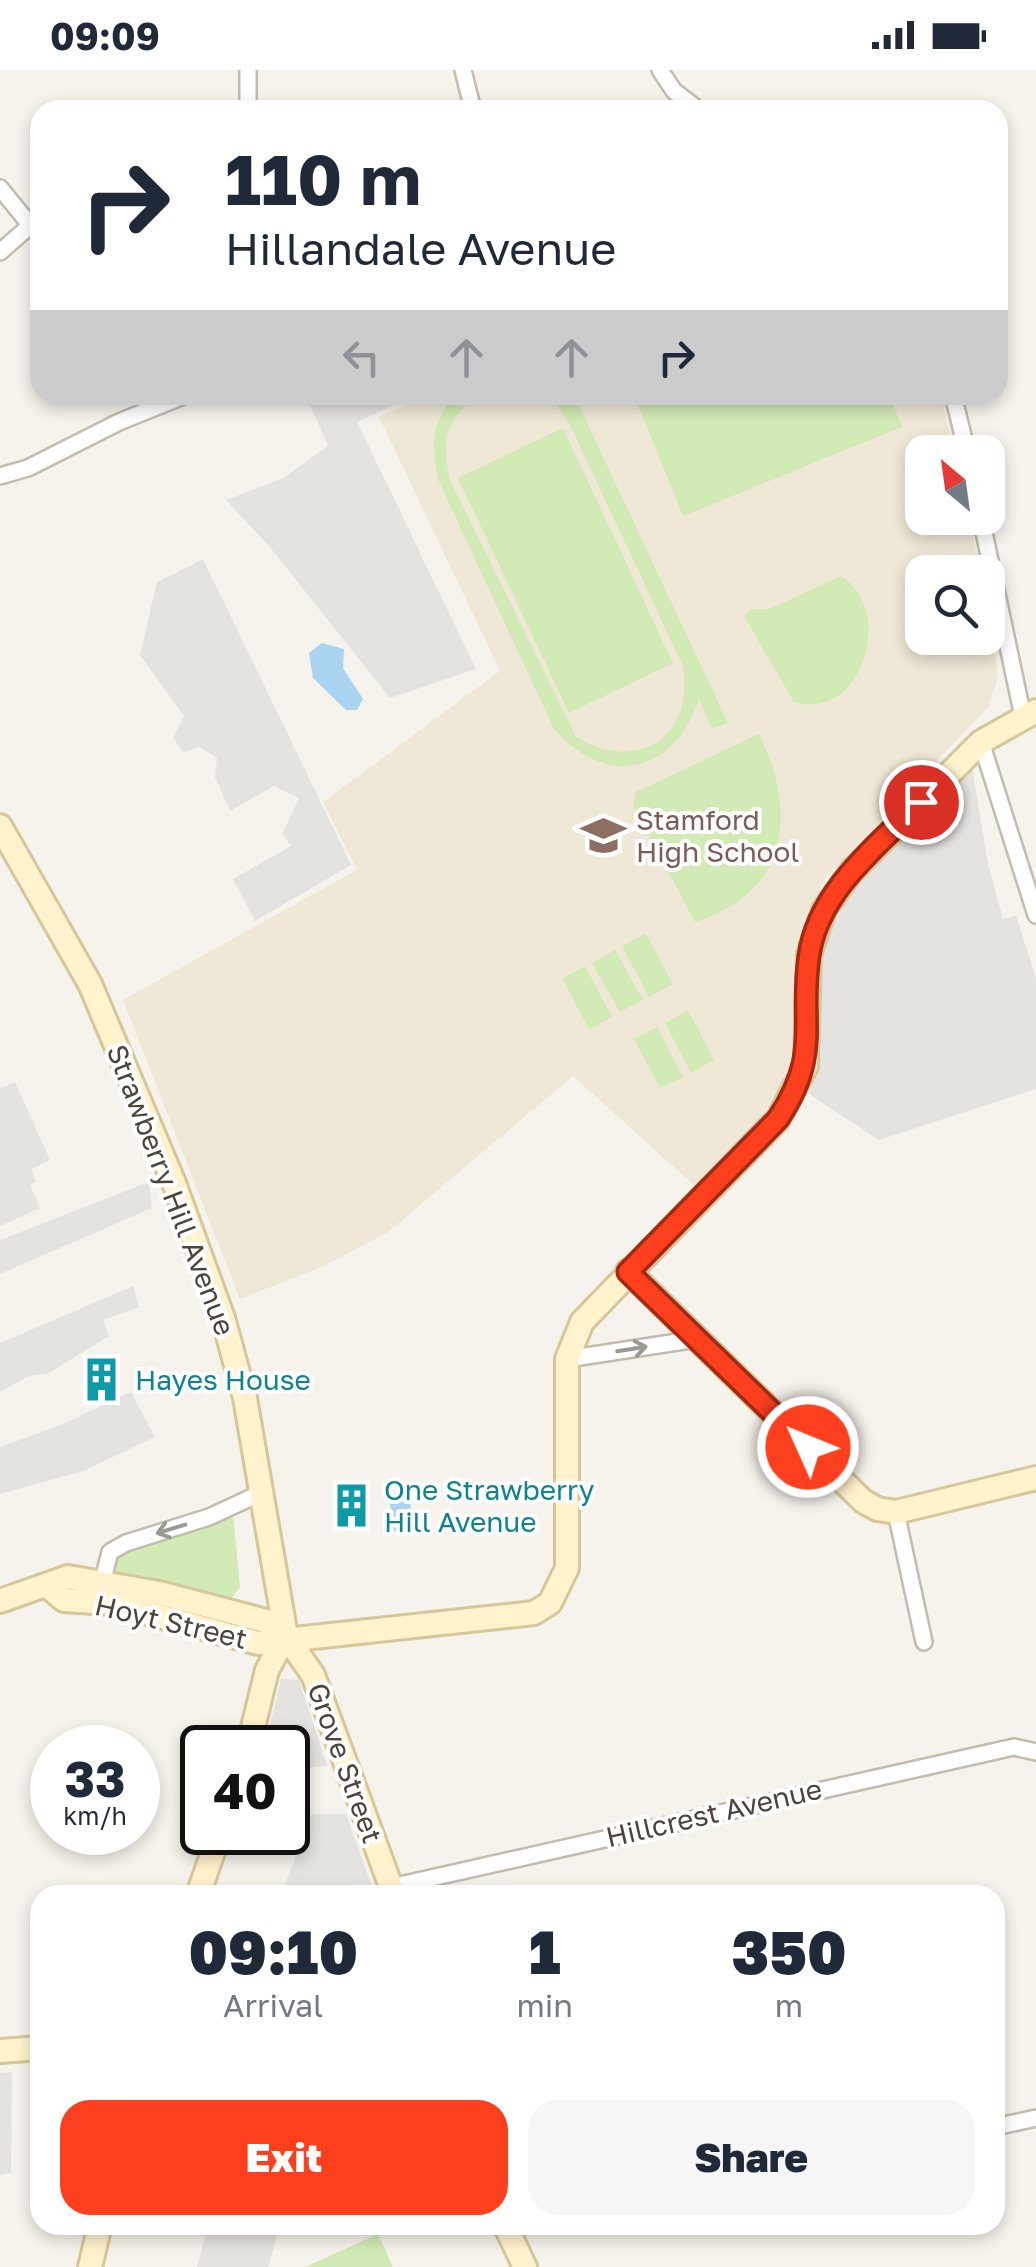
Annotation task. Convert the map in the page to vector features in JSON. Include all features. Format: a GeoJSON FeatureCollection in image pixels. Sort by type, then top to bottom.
{"type":"FeatureCollection","features":[{"type":"Feature","properties":{"kind":"street"},"geometry":{"type":"LineString","coordinates":[[248,70],[248,100]]}},
{"type":"Feature","properties":{"kind":"street"},"geometry":{"type":"LineString","coordinates":[[463,70],[470,100]]}},
{"type":"Feature","properties":{"kind":"street"},"geometry":{"type":"LineString","coordinates":[[660,70],[674,91],[686,100]]}},
{"type":"Feature","properties":{"kind":"street"},"geometry":{"type":"LineString","coordinates":[[0,188],[30,224]]}},
{"type":"Feature","properties":{"kind":"street"},"geometry":{"type":"LineString","coordinates":[[0,252],[30,234]]}},
{"type":"Feature","properties":{"kind":"street"},"geometry":{"type":"LineString","coordinates":[[2,470],[143,405]]}},
{"type":"Feature","properties":{"kind":"street"},"geometry":{"type":"LineString","coordinates":[[955,405],[963,435]]}},
{"type":"Feature","properties":{"kind":"street"},"geometry":{"type":"LineString","coordinates":[[253,1725],[266,1670],[286,1636],[435,1620],[508,1618],[534,1613],[550,1603],[567,1568],[567,1359],[582,1322],[786,1107],[806,1066],[809,954],[824,910],[851,872],[981,742],[1030,714],[985,535]]}},
{"type":"Feature","properties":{"kind":"street"},"geometry":{"type":"LineString","coordinates":[[981,742],[1036,915]]}},
{"type":"Feature","properties":{"kind":"street","name":"Strawberry Hill Avenue"},"geometry":{"type":"LineString","coordinates":[[0,826],[90,984],[174,1183],[223,1318],[244,1398],[286,1636]]}},
{"type":"Feature","properties":{"kind":"street"},"geometry":{"type":"LineString","coordinates":[[628,1272],[863,1501],[877,1510],[896,1512],[1036,1478]]}},
{"type":"Feature","properties":{"kind":"street"},"geometry":{"type":"LineString","coordinates":[[567,1359],[698,1339]]}},
{"type":"Feature","properties":{"kind":"street","name":"Hoyt Street"},"geometry":{"type":"LineString","coordinates":[[102,1583],[110,1552],[126,1543],[209,1517],[260,1493]]}},
{"type":"Feature","properties":{"kind":"street"},"geometry":{"type":"LineString","coordinates":[[896,1512],[924,1642]]}},
{"type":"Feature","properties":{"kind":"street","name":"Hoyt Street"},"geometry":{"type":"LineString","coordinates":[[0,1601],[68,1577],[270,1622],[286,1636]]}},
{"type":"Feature","properties":{"kind":"street","name":"Hoyt Street"},"geometry":{"type":"LineString","coordinates":[[46,1586],[64,1600],[112,1603],[258,1642],[286,1636]]}},
{"type":"Feature","properties":{"kind":"street","name":"Grove Street"},"geometry":{"type":"LineString","coordinates":[[286,1636],[314,1675],[391,1885]]}},
{"type":"Feature","properties":{"kind":"street","name":"Hillcrest Avenue"},"geometry":{"type":"LineString","coordinates":[[419,1885],[994,1751],[1026,1748],[1036,1752]]}},
{"type":"Feature","properties":{"kind":"street"},"geometry":{"type":"LineString","coordinates":[[201,1885],[212,1855]]}},
{"type":"Feature","properties":{"kind":"street"},"geometry":{"type":"LineString","coordinates":[[0,2052],[30,2049]]}},
{"type":"Feature","properties":{"kind":"street"},"geometry":{"type":"LineString","coordinates":[[1005,2124],[1036,2118]]}},
{"type":"Feature","properties":{"kind":"street"},"geometry":{"type":"LineString","coordinates":[[90,2267],[98,2235]]}},
{"type":"Feature","properties":{"kind":"street"},"geometry":{"type":"LineString","coordinates":[[510,2235],[526,2267]]}},
{"type":"Feature","properties":{"kind":"shaded area"},"geometry":{"type":"Polygon","coordinates":[[[310,405],[394,405],[357,422],[476,669],[390,698],[269,546],[226,500],[283,478],[328,446],[310,405]]]}},
{"type":"Feature","properties":{"kind":"shaded area","name":"Stamford High School"},"geometry":{"type":"Polygon","coordinates":[[[408,405],[943,405],[951,435],[905,435],[905,535],[973,535],[977,555],[905,555],[905,655],[995,655],[998,678],[988,707],[826,878],[803,926],[794,972],[797,1025],[788,1073],[755,1127],[697,1188],[573,1076],[388,1232],[324,1266],[240,1299],[123,1000],[357,870],[323,802],[500,671],[379,417],[408,405]]]}},
{"type":"Feature","properties":{"kind":"shaded area"},"geometry":{"type":"Polygon","coordinates":[[[203,559],[351,865],[255,921],[233,879],[291,846],[282,834],[299,798],[274,786],[230,811],[215,777],[217,758],[199,747],[183,753],[173,737],[184,716],[140,655],[157,582],[203,559]]]}},
{"type":"Feature","properties":{"kind":"shaded area"},"geometry":{"type":"Polygon","coordinates":[[[972,767],[988,864],[1003,919],[1016,916],[1036,978],[1036,1089],[879,1140],[809,1094],[821,1056],[821,968],[826,936],[860,879],[972,767]]]}},
{"type":"Feature","properties":{"kind":"shaded area"},"geometry":{"type":"Polygon","coordinates":[[[15,1082],[50,1160],[31,1169],[36,1182],[30,1185],[40,1208],[0,1226],[0,1089],[15,1082]]]}},
{"type":"Feature","properties":{"kind":"shaded area"},"geometry":{"type":"Polygon","coordinates":[[[149,1182],[152,1208],[0,1274],[0,1240],[149,1182]]]}},
{"type":"Feature","properties":{"kind":"shaded area"},"geometry":{"type":"Polygon","coordinates":[[[133,1286],[139,1307],[103,1320],[109,1336],[49,1373],[29,1376],[0,1392],[0,1343],[133,1286]]]}},
{"type":"Feature","properties":{"kind":"shaded area"},"geometry":{"type":"Polygon","coordinates":[[[131,1392],[155,1437],[83,1471],[0,1494],[0,1447],[61,1425],[131,1392]]]}},
{"type":"Feature","properties":{"kind":"shaded area"},"geometry":{"type":"Polygon","coordinates":[[[281,1679],[299,1680],[327,1766],[310,1768],[310,1725],[270,1725],[281,1679]]]}},
{"type":"Feature","properties":{"kind":"shaded area"},"geometry":{"type":"Polygon","coordinates":[[[312,1814],[346,1814],[371,1885],[285,1885],[296,1855],[310,1855],[312,1814]]]}},
{"type":"Feature","properties":{"kind":"shaded area"},"geometry":{"type":"Polygon","coordinates":[[[12,2072],[11,2173],[0,2175],[0,2073],[12,2072]]]}},
{"type":"Feature","properties":{"kind":"shaded area"},"geometry":{"type":"Polygon","coordinates":[[[205,2235],[277,2235],[268,2267],[197,2267],[205,2235]]]}},
{"type":"Feature","properties":{"kind":"green space"},"geometry":{"type":"Polygon","coordinates":[[[447,405],[466,405],[448,433],[450,480],[576,737],[620,752],[640,750],[657,742],[671,730],[680,713],[683,666],[569,423],[556,405],[579,405],[728,723],[712,729],[699,700],[673,744],[655,758],[636,765],[616,766],[574,748],[554,729],[439,482],[435,435],[447,405]]]}},
{"type":"Feature","properties":{"kind":"green space"},"geometry":{"type":"Polygon","coordinates":[[[638,405],[893,405],[902,427],[683,516],[638,405]]]}},
{"type":"Feature","properties":{"kind":"green space"},"geometry":{"type":"Polygon","coordinates":[[[563,428],[673,663],[569,713],[458,478],[563,428]]]}},
{"type":"Feature","properties":{"kind":"green space"},"geometry":{"type":"Polygon","coordinates":[[[841,576],[858,592],[867,613],[864,660],[853,681],[837,696],[818,704],[794,702],[744,616],[750,609],[769,609],[841,576]]]}},
{"type":"Feature","properties":{"kind":"green space"},"geometry":{"type":"Polygon","coordinates":[[[759,734],[779,792],[781,820],[777,846],[767,870],[750,891],[726,909],[695,922],[633,806],[636,792],[759,734]]]}},
{"type":"Feature","properties":{"kind":"green space"},"geometry":{"type":"Polygon","coordinates":[[[646,934],[673,984],[649,997],[622,946],[646,934]]]}},
{"type":"Feature","properties":{"kind":"green space"},"geometry":{"type":"Polygon","coordinates":[[[615,950],[643,1000],[620,1012],[592,963],[615,950]]]}},
{"type":"Feature","properties":{"kind":"green space"},"geometry":{"type":"Polygon","coordinates":[[[585,966],[612,1017],[589,1029],[562,979],[585,966]]]}},
{"type":"Feature","properties":{"kind":"green space"},"geometry":{"type":"Polygon","coordinates":[[[688,1010],[714,1060],[691,1073],[665,1023],[688,1010]]]}},
{"type":"Feature","properties":{"kind":"green space"},"geometry":{"type":"Polygon","coordinates":[[[657,1027],[683,1077],[660,1088],[634,1039],[657,1027]]]}},
{"type":"Feature","properties":{"kind":"green space"},"geometry":{"type":"Polygon","coordinates":[[[233,1514],[240,1587],[232,1598],[218,1600],[113,1574],[119,1555],[233,1514]]]}},
{"type":"Feature","properties":{"kind":"green space"},"geometry":{"type":"Polygon","coordinates":[[[378,2235],[393,2267],[305,2267],[378,2235]]]}},
{"type":"Feature","properties":{"kind":"water"},"geometry":{"type":"Polygon","coordinates":[[[322,643],[344,649],[343,668],[363,699],[357,710],[346,710],[313,678],[309,653],[322,643]]]}},
{"type":"Feature","properties":{"kind":"water"},"geometry":{"type":"Polygon","coordinates":[[[409,1491],[413,1529],[393,1531],[389,1494],[409,1491]]]}},
{"type":"Feature","properties":{"kind":"place","name":"Stamford High School"},"geometry":{"type":"Point","coordinates":[603,836]}},
{"type":"Feature","properties":{"kind":"place","name":"Hayes House"},"geometry":{"type":"Point","coordinates":[102,1380]}},
{"type":"Feature","properties":{"kind":"place","name":"One Strawberry Hill Avenue"},"geometry":{"type":"Point","coordinates":[351,1506]}},
{"type":"Feature","properties":{"kind":"route"},"geometry":{"type":"LineString","coordinates":[[808,1447],[628,1272],[778,1119],[794,1096],[806,1066],[809,954],[824,910],[851,872],[921,802]]}}]}
